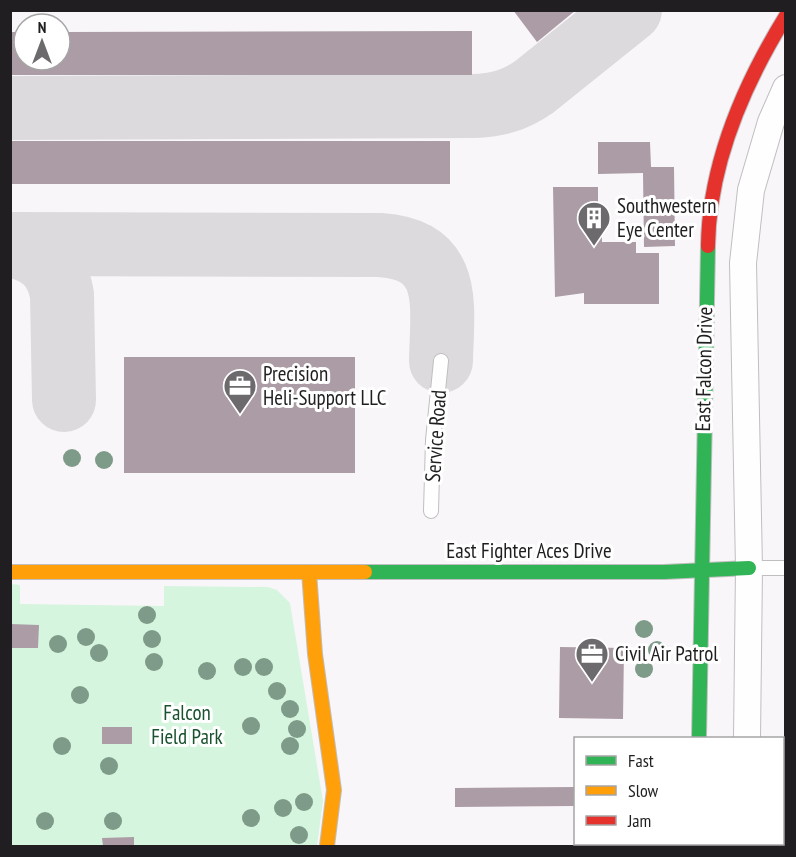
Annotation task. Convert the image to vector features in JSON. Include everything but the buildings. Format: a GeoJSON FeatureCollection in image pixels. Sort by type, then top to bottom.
{"type":"FeatureCollection","features":[{"type":"Feature","properties":{"kind":"street","name":"East Falcon Drive"},"geometry":{"type":"LineString","coordinates":[[699,737],[706,276],[712,202],[733,120],[764,51],[786,16]]}},
{"type":"Feature","properties":{"kind":"street","name":"East Falcon Drive"},"geometry":{"type":"LineString","coordinates":[[747,737],[749,568],[743,263],[746,228],[760,158],[786,88]]}},
{"type":"Feature","properties":{"kind":"street","name":"East Fighter Aces Drive"},"geometry":{"type":"LineString","coordinates":[[10,572],[664,572],[701,568],[749,568]]}},
{"type":"Feature","properties":{"kind":"street"},"geometry":{"type":"LineString","coordinates":[[309,572],[315,654],[334,790],[327,846]]}},
{"type":"Feature","properties":{"kind":"lane","name":"Service Road"},"geometry":{"type":"LineString","coordinates":[[431,511],[433,440],[441,361]]}},
{"type":"Feature","properties":{"kind":"lane"},"geometry":{"type":"LineString","coordinates":[[749,568],[786,568]]}},
{"type":"Feature","properties":{"kind":"green space","name":"Falcon Field Park"},"geometry":{"type":"Polygon","coordinates":[[[11,584],[20,585],[20,604],[164,606],[164,586],[268,587],[277,590],[290,603],[323,801],[317,846],[11,846],[11,584]]]}},
{"type":"Feature","properties":{"kind":"taxiway"},"geometry":{"type":"LineString","coordinates":[[10,108],[490,105],[527,92],[630,10]]}},
{"type":"Feature","properties":{"kind":"taxiway"},"geometry":{"type":"LineString","coordinates":[[10,244],[380,245],[404,249],[421,258],[432,269],[439,284],[442,301],[441,361]]}},
{"type":"Feature","properties":{"kind":"taxiway"},"geometry":{"type":"LineString","coordinates":[[10,245],[30,251],[45,261],[60,284],[64,400]]}},
{"type":"Feature","properties":{"kind":"traffic: fast"},"geometry":{"type":"LineString","coordinates":[[699,737],[708,246]]}},
{"type":"Feature","properties":{"kind":"traffic: fast"},"geometry":{"type":"LineString","coordinates":[[365,572],[664,572],[749,568]]}},
{"type":"Feature","properties":{"kind":"traffic: slow"},"geometry":{"type":"LineString","coordinates":[[10,572],[365,572]]}},
{"type":"Feature","properties":{"kind":"traffic: slow"},"geometry":{"type":"LineString","coordinates":[[309,572],[315,654],[334,790],[327,846]]}},
{"type":"Feature","properties":{"kind":"traffic: jam"},"geometry":{"type":"LineString","coordinates":[[708,246],[715,185],[732,126],[756,69],[786,16]]}},
{"type":"Feature","properties":{"kind":"place","name":"Southwestern Eye Center"},"geometry":{"type":"Point","coordinates":[594,247]}},
{"type":"Feature","properties":{"kind":"place","name":"Precision Heli-Support LLC"},"geometry":{"type":"Point","coordinates":[240,415]}},
{"type":"Feature","properties":{"kind":"place","name":"Civil Air Patrol"},"geometry":{"type":"Point","coordinates":[592,683]}}]}
